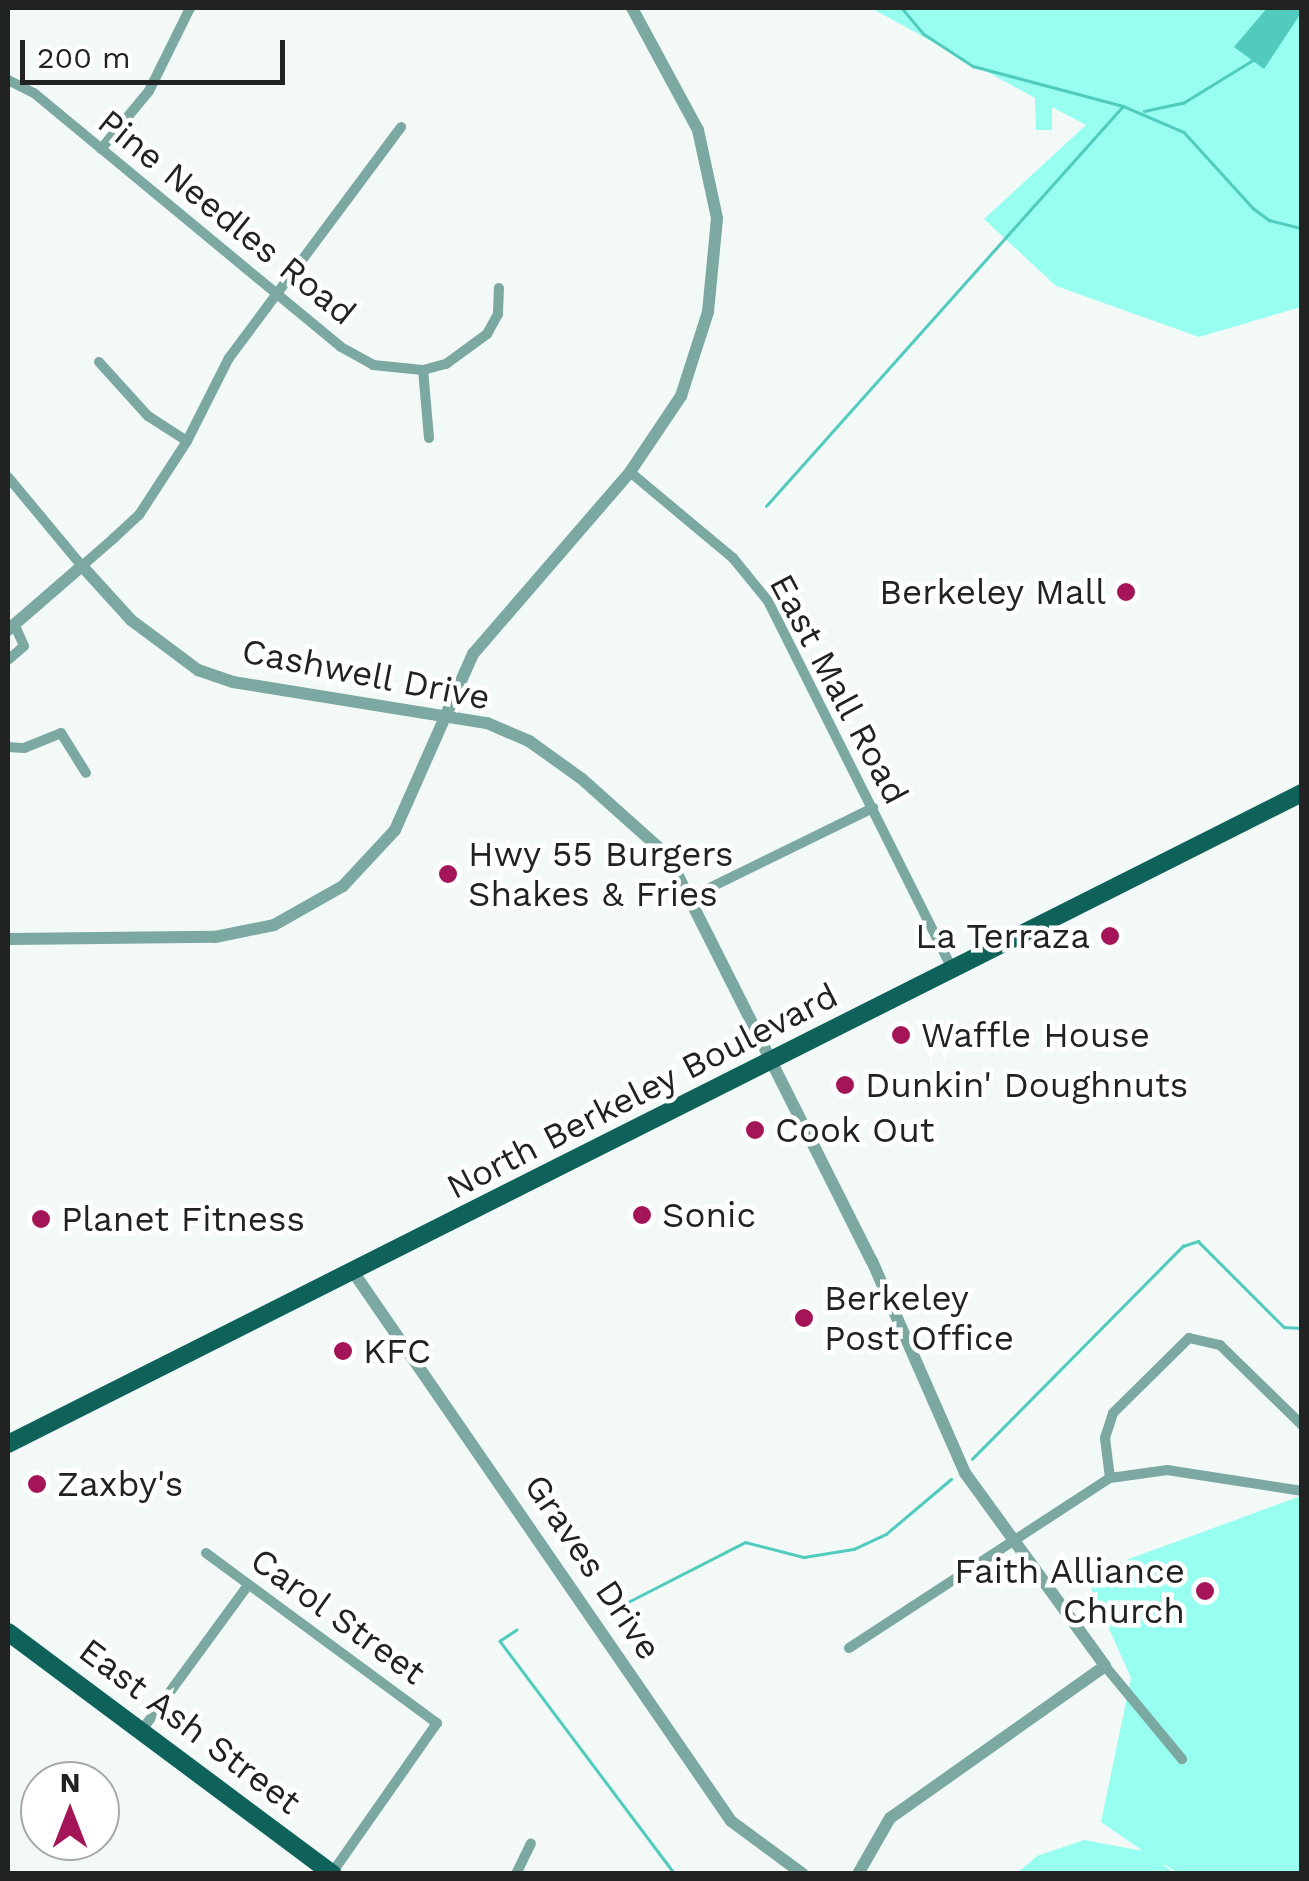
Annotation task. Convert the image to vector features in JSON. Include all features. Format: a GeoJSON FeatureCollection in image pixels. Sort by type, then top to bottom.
{"type":"FeatureCollection","features":[{"type":"Feature","properties":{"kind":"main road","name":"North Berkeley Boulevard"},"geometry":{"type":"LineString","coordinates":[[8,1445],[772,1064],[1302,793]]}},
{"type":"Feature","properties":{"kind":"main road","name":"East Ash Street"},"geometry":{"type":"LineString","coordinates":[[8,1632],[332,1873]]}},
{"type":"Feature","properties":{"kind":"street"},"geometry":{"type":"LineString","coordinates":[[101,148],[149,90],[190,8]]}},
{"type":"Feature","properties":{"kind":"street"},"geometry":{"type":"LineString","coordinates":[[8,939],[215,937],[274,926],[365,868],[415,796],[444,713],[480,644],[630,472],[680,396],[708,312],[717,218],[698,130],[632,8]]}},
{"type":"Feature","properties":{"kind":"street","name":"Pine Needles Road"},"geometry":{"type":"LineString","coordinates":[[8,80],[101,148],[276,295],[373,365],[423,370]]}},
{"type":"Feature","properties":{"kind":"street"},"geometry":{"type":"LineString","coordinates":[[8,660],[24,646],[11,627],[140,515],[187,441],[229,358],[401,127]]}},
{"type":"Feature","properties":{"kind":"street"},"geometry":{"type":"LineString","coordinates":[[429,438],[423,370],[472,350],[487,334],[498,314],[499,288]]}},
{"type":"Feature","properties":{"kind":"street"},"geometry":{"type":"LineString","coordinates":[[99,362],[148,416],[187,441]]}},
{"type":"Feature","properties":{"kind":"street","name":"East Mall Road"},"geometry":{"type":"LineString","coordinates":[[630,472],[733,558],[768,601],[952,969]]}},
{"type":"Feature","properties":{"kind":"street","name":"Cashwell Drive"},"geometry":{"type":"LineString","coordinates":[[8,478],[142,630],[198,670],[233,682],[444,713],[529,742],[582,779],[668,856],[872,1261],[948,1439],[1104,1666],[1182,1758]]}},
{"type":"Feature","properties":{"kind":"street"},"geometry":{"type":"LineString","coordinates":[[8,747],[24,748],[60,733],[86,773]]}},
{"type":"Feature","properties":{"kind":"street"},"geometry":{"type":"LineString","coordinates":[[691,897],[873,808]]}},
{"type":"Feature","properties":{"kind":"street","name":"Graves Drive"},"geometry":{"type":"LineString","coordinates":[[354,1273],[731,1821],[804,1874]]}},
{"type":"Feature","properties":{"kind":"street"},"geometry":{"type":"LineString","coordinates":[[1110,1478],[1105,1438],[1114,1412],[1189,1338],[1220,1345],[1302,1426]]}},
{"type":"Feature","properties":{"kind":"street"},"geometry":{"type":"LineString","coordinates":[[849,1648],[1110,1478],[1167,1470],[1302,1492]]}},
{"type":"Feature","properties":{"kind":"street","name":"Carol Street"},"geometry":{"type":"LineString","coordinates":[[206,1553],[437,1723],[332,1873]]}},
{"type":"Feature","properties":{"kind":"street"},"geometry":{"type":"LineString","coordinates":[[142,1730],[248,1584]]}},
{"type":"Feature","properties":{"kind":"street"},"geometry":{"type":"LineString","coordinates":[[858,1874],[890,1818],[1104,1666]]}},
{"type":"Feature","properties":{"kind":"street"},"geometry":{"type":"LineString","coordinates":[[516,1874],[531,1843]]}},
{"type":"Feature","properties":{"kind":"shaded area"},"geometry":{"type":"Polygon","coordinates":[[[871,8],[1301,8],[1301,307],[1199,337],[1056,286],[984,219],[1086,125],[1052,107],[1052,130],[1036,130],[1035,98],[871,8]]]}},
{"type":"Feature","properties":{"kind":"shaded area"},"geometry":{"type":"Polygon","coordinates":[[[1267,8],[1301,8],[1301,13],[1264,69],[1234,47],[1267,8]]]}},
{"type":"Feature","properties":{"kind":"shaded area"},"geometry":{"type":"Polygon","coordinates":[[[1301,1496],[1301,1873],[1178,1873],[1161,1862],[1173,1873],[1016,1874],[1037,1856],[1084,1840],[1143,1851],[1101,1822],[1131,1678],[1085,1575],[1301,1496]]]}},
{"type":"Feature","properties":{"kind":"waterway"},"geometry":{"type":"LineString","coordinates":[[902,8],[924,34],[973,66],[1123,106],[1184,132],[1253,208],[1269,220],[1302,228]]}},
{"type":"Feature","properties":{"kind":"waterway"},"geometry":{"type":"LineString","coordinates":[[1144,111],[1183,103],[1253,60]]}},
{"type":"Feature","properties":{"kind":"waterway"},"geometry":{"type":"LineString","coordinates":[[766,506],[1123,106]]}},
{"type":"Feature","properties":{"kind":"waterway"},"geometry":{"type":"LineString","coordinates":[[972,1459],[1183,1246],[1198,1241],[1284,1327],[1302,1328]]}},
{"type":"Feature","properties":{"kind":"waterway"},"geometry":{"type":"LineString","coordinates":[[628,1602],[745,1542],[804,1557],[854,1549],[886,1534],[951,1479]]}},
{"type":"Feature","properties":{"kind":"waterway"},"geometry":{"type":"LineString","coordinates":[[517,1630],[500,1641],[675,1874]]}},
{"type":"Feature","properties":{"kind":"place","name":"Berkeley Mall"},"geometry":{"type":"Point","coordinates":[1126,592]}},
{"type":"Feature","properties":{"kind":"place","name":"Hwy 55 Burgers Shakes & Fries"},"geometry":{"type":"Point","coordinates":[448,874]}},
{"type":"Feature","properties":{"kind":"place","name":"La Terraza"},"geometry":{"type":"Point","coordinates":[1110,936]}},
{"type":"Feature","properties":{"kind":"place","name":"Waffle House"},"geometry":{"type":"Point","coordinates":[901,1035]}},
{"type":"Feature","properties":{"kind":"place","name":"Dunkin' Doughnuts"},"geometry":{"type":"Point","coordinates":[845,1085]}},
{"type":"Feature","properties":{"kind":"place","name":"Cook Out"},"geometry":{"type":"Point","coordinates":[755,1130]}},
{"type":"Feature","properties":{"kind":"place","name":"Sonic"},"geometry":{"type":"Point","coordinates":[642,1215]}},
{"type":"Feature","properties":{"kind":"place","name":"Planet Fitness"},"geometry":{"type":"Point","coordinates":[41,1219]}},
{"type":"Feature","properties":{"kind":"place","name":"Berkeley Post Office"},"geometry":{"type":"Point","coordinates":[804,1318]}},
{"type":"Feature","properties":{"kind":"place","name":"KFC"},"geometry":{"type":"Point","coordinates":[343,1351]}},
{"type":"Feature","properties":{"kind":"place","name":"Zaxby's"},"geometry":{"type":"Point","coordinates":[37,1484]}},
{"type":"Feature","properties":{"kind":"place","name":"Faith Alliance Church"},"geometry":{"type":"Point","coordinates":[1205,1591]}}]}
